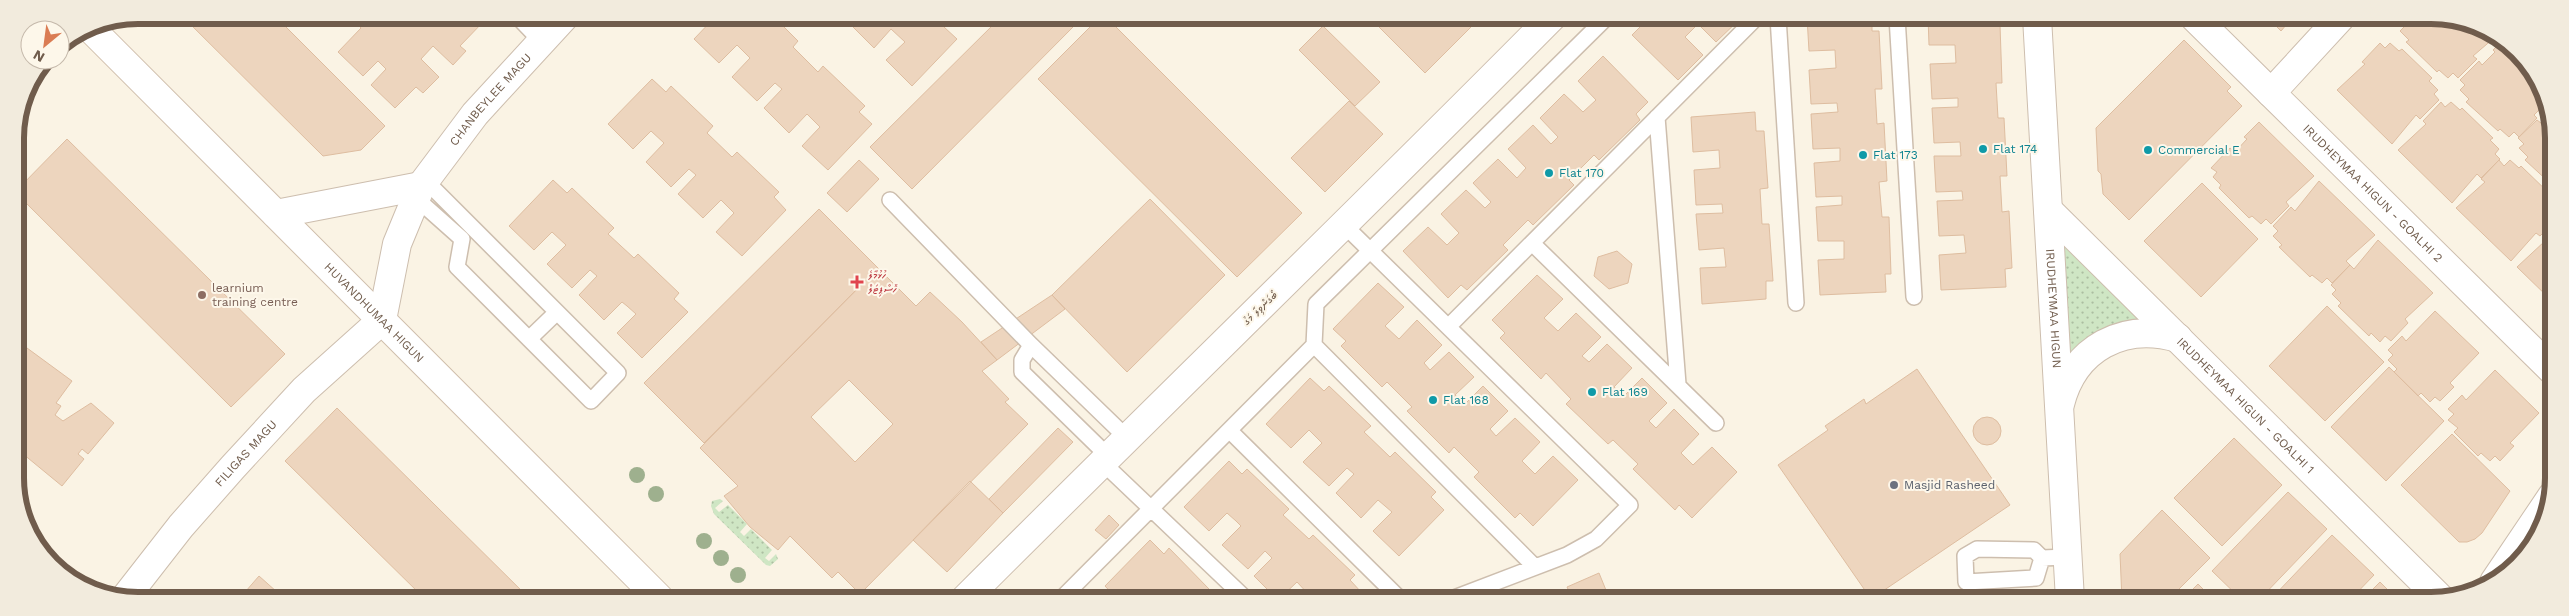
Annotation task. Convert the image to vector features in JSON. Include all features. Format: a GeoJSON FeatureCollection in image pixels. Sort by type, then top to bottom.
{"type":"FeatureCollection","features":[{"type":"Feature","properties":{"kind":"street","name":"CHANBEYLEE MAGU"},"geometry":{"type":"LineString","coordinates":[[382,320],[397,244],[421,189],[475,114],[558,24]]}},
{"type":"Feature","properties":{"kind":"street","name":"ބޯގަންވިލާ މަގު"},"geometry":{"type":"LineString","coordinates":[[972,592],[1112,452],[1345,226],[1545,24]]}},
{"type":"Feature","properties":{"kind":"street","name":"IRUDHEYMAA HIGUN"},"geometry":{"type":"LineString","coordinates":[[2037,24],[2058,411],[2054,558],[2067,592]]}},
{"type":"Feature","properties":{"kind":"street","name":"IRUDHEYMAA HIGUN - GOALHI 2"},"geometry":{"type":"LineString","coordinates":[[2201,24],[2545,363]]}},
{"type":"Feature","properties":{"kind":"street"},"geometry":{"type":"LineString","coordinates":[[2271,93],[2335,24]]}},
{"type":"Feature","properties":{"kind":"street","name":"HUVANDHUMAA HIGUN"},"geometry":{"type":"LineString","coordinates":[[94,32],[653,592]]}},
{"type":"Feature","properties":{"kind":"street"},"geometry":{"type":"LineString","coordinates":[[276,214],[421,189]]}},
{"type":"Feature","properties":{"kind":"street","name":"IRUDHEYMAA HIGUN - GOALHI 1"},"geometry":{"type":"LineString","coordinates":[[2048,210],[2434,592]]}},
{"type":"Feature","properties":{"kind":"street","name":"FILIGAS MAGU"},"geometry":{"type":"LineString","coordinates":[[130,591],[181,526],[304,390],[382,320]]}},
{"type":"Feature","properties":{"kind":"street"},"geometry":{"type":"LineString","coordinates":[[2058,411],[2068,380],[2075,368],[2085,357],[2108,341],[2136,333],[2164,334],[2178,338]]}},
{"type":"Feature","properties":{"kind":"street"},"geometry":{"type":"LineString","coordinates":[[2505,565],[2539,516]]}},
{"type":"Feature","properties":{"kind":"lane"},"geometry":{"type":"LineString","coordinates":[[525,24],[541,41]]}},
{"type":"Feature","properties":{"kind":"lane"},"geometry":{"type":"LineString","coordinates":[[1069,592],[1314,345],[1316,304],[1599,24]]}},
{"type":"Feature","properties":{"kind":"lane"},"geometry":{"type":"LineString","coordinates":[[1448,327],[1749,24]]}},
{"type":"Feature","properties":{"kind":"lane"},"geometry":{"type":"LineString","coordinates":[[1778,24],[1796,303]]}},
{"type":"Feature","properties":{"kind":"lane"},"geometry":{"type":"LineString","coordinates":[[1896,24],[1914,297]]}},
{"type":"Feature","properties":{"kind":"lane"},"geometry":{"type":"LineString","coordinates":[[1657,117],[1678,384]]}},
{"type":"Feature","properties":{"kind":"lane"},"geometry":{"type":"LineString","coordinates":[[421,189],[557,312],[618,373],[591,400],[457,267],[462,239],[421,189]]}},
{"type":"Feature","properties":{"kind":"lane"},"geometry":{"type":"LineString","coordinates":[[890,200],[1031,345],[1112,452],[1152,509],[1238,592]]}},
{"type":"Feature","properties":{"kind":"lane"},"geometry":{"type":"LineString","coordinates":[[1345,226],[1630,505],[1596,539],[1567,555],[1470,592]]}},
{"type":"Feature","properties":{"kind":"lane"},"geometry":{"type":"LineString","coordinates":[[1532,243],[1716,423]]}},
{"type":"Feature","properties":{"kind":"lane"},"geometry":{"type":"LineString","coordinates":[[529,339],[557,312]]}},
{"type":"Feature","properties":{"kind":"lane"},"geometry":{"type":"LineString","coordinates":[[1031,345],[1022,360],[1022,372],[1112,452]]}},
{"type":"Feature","properties":{"kind":"lane"},"geometry":{"type":"LineString","coordinates":[[1314,345],[1535,567]]}},
{"type":"Feature","properties":{"kind":"lane"},"geometry":{"type":"LineString","coordinates":[[1230,431],[1393,592]]}},
{"type":"Feature","properties":{"kind":"lane"},"geometry":{"type":"LineString","coordinates":[[1976,549],[2034,550],[2054,558],[2036,578],[1966,582],[1965,556],[1976,549]]}},
{"type":"Feature","properties":{"kind":"green space"},"geometry":{"type":"Polygon","coordinates":[[[2048,210],[2178,338],[2149,332],[2068,380],[2048,210]]]}},
{"type":"Feature","properties":{"kind":"green space"},"geometry":{"type":"Polygon","coordinates":[[[720,499],[723,501],[715,508],[719,512],[728,505],[747,524],[740,532],[744,536],[751,529],[772,550],[765,558],[769,561],[776,554],[778,559],[770,566],[766,565],[714,514],[711,506],[712,501],[720,499]]]}},
{"type":"Feature","properties":{"kind":"building"},"geometry":{"type":"Polygon","coordinates":[[[190,24],[283,24],[385,126],[361,150],[323,156],[190,24]]]}},
{"type":"Feature","properties":{"kind":"building"},"geometry":{"type":"Polygon","coordinates":[[[357,24],[481,24],[460,46],[466,51],[453,65],[433,46],[421,59],[439,77],[423,93],[416,87],[395,108],[371,85],[386,69],[378,61],[363,76],[338,52],[361,28],[357,24]]]}},
{"type":"Feature","properties":{"kind":"building"},"geometry":{"type":"Polygon","coordinates":[[[708,24],[781,24],[798,41],[793,47],[818,72],[823,66],[865,106],[859,112],[872,124],[828,170],[802,146],[820,127],[807,114],[789,133],[764,108],[782,89],[775,83],[757,101],[732,77],[750,58],[737,45],[719,63],[694,39],[708,24]]]}},
{"type":"Feature","properties":{"kind":"building"},"geometry":{"type":"Polygon","coordinates":[[[850,24],[946,24],[944,27],[957,39],[912,86],[886,60],[905,42],[891,29],[874,48],[850,24]]]}},
{"type":"Feature","properties":{"kind":"building"},"geometry":{"type":"Polygon","coordinates":[[[994,24],[1075,25],[912,189],[870,147],[994,24]]]}},
{"type":"Feature","properties":{"kind":"building"},"geometry":{"type":"Polygon","coordinates":[[[1093,24],[1113,24],[1302,213],[1237,277],[1038,79],[1093,24]]]}},
{"type":"Feature","properties":{"kind":"building"},"geometry":{"type":"Polygon","coordinates":[[[1376,24],[1474,24],[1425,73],[1376,24]]]}},
{"type":"Feature","properties":{"kind":"building"},"geometry":{"type":"Polygon","coordinates":[[[1643,24],[1698,24],[1685,37],[1703,55],[1678,80],[1632,35],[1643,24]]]}},
{"type":"Feature","properties":{"kind":"building"},"geometry":{"type":"Polygon","coordinates":[[[1698,24],[1735,24],[1716,42],[1698,24]]]}},
{"type":"Feature","properties":{"kind":"building","name":"Flat 173"},"geometry":{"type":"Polygon","coordinates":[[[1807,24],[1872,24],[1872,31],[1879,31],[1882,89],[1875,89],[1877,124],[1884,123],[1887,181],[1879,182],[1882,217],[1889,217],[1891,274],[1885,274],[1886,292],[1820,295],[1818,260],[1844,259],[1844,241],[1818,241],[1816,207],[1842,205],[1842,196],[1816,197],[1814,163],[1840,161],[1840,148],[1813,149],[1811,114],[1838,112],[1837,103],[1811,104],[1809,70],[1836,68],[1835,50],[1809,51],[1807,24]]]}},
{"type":"Feature","properties":{"kind":"building","name":"Flat 174"},"geometry":{"type":"Polygon","coordinates":[[[1928,24],[2000,25],[2002,83],[1996,83],[1998,118],[2004,118],[2007,176],[2000,176],[2002,212],[2009,211],[2012,268],[2005,269],[2006,287],[1941,290],[1939,255],[1966,253],[1964,235],[1939,236],[1937,201],[1963,200],[1962,191],[1936,192],[1934,156],[1961,156],[1960,142],[1934,143],[1932,108],[1958,107],[1958,98],[1932,99],[1930,64],[1956,63],[1955,45],[1929,45],[1928,24]]]}},
{"type":"Feature","properties":{"kind":"building"},"geometry":{"type":"Polygon","coordinates":[[[2274,24],[2287,24],[2281,31],[2274,24]]]}},
{"type":"Feature","properties":{"kind":"building"},"geometry":{"type":"Polygon","coordinates":[[[2403,24],[2454,26],[2475,32],[2491,41],[2473,56],[2477,59],[2458,78],[2453,73],[2448,78],[2439,70],[2437,72],[2406,42],[2409,40],[2400,31],[2405,26],[2403,24]]]}},
{"type":"Feature","properties":{"kind":"building"},"geometry":{"type":"Polygon","coordinates":[[[1323,26],[1380,82],[1355,106],[1299,50],[1323,26]]]}},
{"type":"Feature","properties":{"kind":"building","name":"Commercial E"},"geometry":{"type":"Polygon","coordinates":[[[2184,40],[2231,87],[2227,91],[2242,106],[2129,220],[2103,194],[2101,174],[2098,171],[2096,128],[2184,40]]]}},
{"type":"Feature","properties":{"kind":"building"},"geometry":{"type":"Polygon","coordinates":[[[2380,43],[2385,48],[2390,43],[2399,51],[2402,49],[2432,78],[2429,81],[2438,90],[2434,94],[2439,100],[2420,119],[2416,115],[2392,144],[2337,90],[2365,64],[2362,62],[2380,43]]]}},
{"type":"Feature","properties":{"kind":"building"},"geometry":{"type":"Polygon","coordinates":[[[2498,45],[2517,62],[2534,87],[2539,101],[2541,108],[2534,115],[2537,118],[2519,137],[2514,132],[2509,137],[2500,129],[2498,131],[2466,102],[2469,99],[2460,90],[2465,85],[2460,80],[2479,61],[2482,65],[2495,52],[2493,50],[2498,45]]]}},
{"type":"Feature","properties":{"kind":"building","name":"Flat 170"},"geometry":{"type":"Polygon","coordinates":[[[1603,56],[1648,102],[1636,114],[1640,120],[1599,160],[1594,155],[1569,180],[1574,185],[1533,225],[1528,220],[1503,245],[1508,250],[1467,290],[1461,285],[1448,298],[1403,251],[1428,227],[1447,245],[1459,233],[1441,214],[1466,190],[1485,208],[1491,202],[1473,183],[1498,159],[1517,178],[1526,168],[1508,149],[1533,125],[1551,144],[1558,137],[1540,118],[1564,94],[1583,112],[1596,100],[1578,81],[1603,56]]]}},
{"type":"Feature","properties":{"kind":"building"},"geometry":{"type":"Polygon","coordinates":[[[652,79],[666,92],[671,86],[713,126],[707,133],[732,157],[737,152],[779,192],[774,197],[786,210],[742,256],[716,232],[734,213],[721,200],[703,218],[678,194],[696,175],[689,169],[671,187],[646,162],[664,143],[651,131],[633,149],[608,124],[652,79]]]}},
{"type":"Feature","properties":{"kind":"building"},"geometry":{"type":"Polygon","coordinates":[[[1349,101],[1383,134],[1325,192],[1291,158],[1349,101]]]}},
{"type":"Feature","properties":{"kind":"building"},"geometry":{"type":"Polygon","coordinates":[[[2441,102],[2445,107],[2451,102],[2460,110],[2462,108],[2493,138],[2490,140],[2499,149],[2495,154],[2500,159],[2481,178],[2477,174],[2452,203],[2398,150],[2426,124],[2423,121],[2441,102]]]}},
{"type":"Feature","properties":{"kind":"building"},"geometry":{"type":"Polygon","coordinates":[[[1755,112],[1756,131],[1764,131],[1768,188],[1760,189],[1762,224],[1769,224],[1773,281],[1766,281],[1766,299],[1702,304],[1700,268],[1726,267],[1724,248],[1699,250],[1696,214],[1723,213],[1722,204],[1696,205],[1694,170],[1720,168],[1719,150],[1693,152],[1691,117],[1755,112]]]}},
{"type":"Feature","properties":{"kind":"building"},"geometry":{"type":"Polygon","coordinates":[[[2537,120],[2541,123],[2544,120],[2545,179],[2525,160],[2528,157],[2519,148],[2524,144],[2518,138],[2537,120]]]}},
{"type":"Feature","properties":{"kind":"building"},"geometry":{"type":"Polygon","coordinates":[[[2259,122],[2314,176],[2286,202],[2289,206],[2271,224],[2266,219],[2261,224],[2252,216],[2249,218],[2219,188],[2221,185],[2213,177],[2217,172],[2211,168],[2230,148],[2235,152],[2247,139],[2244,137],[2259,122]]]}},
{"type":"Feature","properties":{"kind":"building"},"geometry":{"type":"Polygon","coordinates":[[[67,139],[285,354],[231,407],[24,201],[24,183],[67,139]]]}},
{"type":"Feature","properties":{"kind":"building"},"geometry":{"type":"Polygon","coordinates":[[[859,160],[879,179],[847,212],[827,193],[859,160]]]}},
{"type":"Feature","properties":{"kind":"building"},"geometry":{"type":"Polygon","coordinates":[[[2499,160],[2504,166],[2510,160],[2519,168],[2521,166],[2545,189],[2545,231],[2540,236],[2536,233],[2511,261],[2456,208],[2485,182],[2481,179],[2499,160]]]}},
{"type":"Feature","properties":{"kind":"building"},"geometry":{"type":"Polygon","coordinates":[[[553,180],[567,193],[572,188],[614,228],[608,234],[634,258],[638,254],[679,293],[674,299],[688,312],[642,358],[617,333],[636,314],[622,302],[604,320],[579,295],[597,276],[590,270],[572,288],[547,264],[566,245],[552,232],[534,250],[509,226],[553,180]]]}},
{"type":"Feature","properties":{"kind":"building"},"geometry":{"type":"Polygon","coordinates":[[[2319,181],[2375,235],[2346,261],[2350,265],[2332,283],[2327,278],[2322,283],[2312,275],[2310,277],[2279,247],[2282,245],[2273,236],[2278,231],[2273,226],[2291,207],[2295,211],[2319,181]]]}},
{"type":"Feature","properties":{"kind":"building"},"geometry":{"type":"Polygon","coordinates":[[[2202,183],[2258,239],[2201,297],[2144,241],[2202,183]]]}},
{"type":"Feature","properties":{"kind":"building"},"geometry":{"type":"Polygon","coordinates":[[[1150,199],[1225,275],[1127,372],[1052,295],[1150,199]]]}},
{"type":"Feature","properties":{"kind":"building"},"geometry":{"type":"Polygon","coordinates":[[[819,209],[878,268],[704,443],[644,383],[819,209]]]}},
{"type":"Feature","properties":{"kind":"building"},"geometry":{"type":"Polygon","coordinates":[[[2378,240],[2433,293],[2405,319],[2408,323],[2391,341],[2385,336],[2380,342],[2371,333],[2369,336],[2338,306],[2341,303],[2332,294],[2336,290],[2331,285],[2350,265],[2354,269],[2378,240]]]}},
{"type":"Feature","properties":{"kind":"building"},"geometry":{"type":"Polygon","coordinates":[[[2545,241],[2545,294],[2517,267],[2545,241]]]}},
{"type":"Feature","properties":{"kind":"building"},"geometry":{"type":"Polygon","coordinates":[[[1617,251],[1632,264],[1628,283],[1609,289],[1594,276],[1598,257],[1617,251]]]}},
{"type":"Feature","properties":{"kind":"building"},"geometry":{"type":"Polygon","coordinates":[[[878,268],[916,306],[930,292],[962,322],[997,360],[982,371],[1009,399],[1005,402],[1028,424],[862,592],[858,592],[838,572],[832,578],[790,536],[778,550],[750,527],[724,496],[738,486],[700,448],[878,268]],[[849,380],[811,417],[855,462],[893,424],[849,380]]]}},
{"type":"Feature","properties":{"kind":"building","name":"Flat 169"},"geometry":{"type":"Polygon","coordinates":[[[1537,275],[1563,299],[1544,318],[1558,331],[1576,313],[1601,337],[1582,356],[1589,362],[1607,344],[1632,368],[1614,387],[1624,396],[1642,378],[1667,403],[1649,421],[1656,428],[1674,409],[1699,434],[1681,453],[1693,465],[1712,447],[1737,472],[1692,518],[1679,505],[1675,510],[1633,469],[1638,464],[1613,440],[1608,444],[1566,404],[1571,399],[1546,373],[1541,379],[1500,338],[1505,333],[1492,320],[1537,275]]]}},
{"type":"Feature","properties":{"kind":"building","name":"Flat 168"},"geometry":{"type":"Polygon","coordinates":[[[1378,283],[1404,307],[1385,326],[1399,339],[1417,320],[1442,345],[1424,363],[1430,370],[1449,352],[1474,377],[1455,395],[1465,404],[1483,386],[1508,411],[1490,429],[1496,436],[1515,418],[1540,442],[1522,461],[1535,474],[1553,456],[1578,480],[1533,526],[1520,513],[1515,518],[1474,477],[1479,472],[1454,447],[1449,453],[1407,411],[1412,407],[1387,382],[1382,387],[1341,346],[1346,341],[1333,329],[1378,283]]]}},
{"type":"Feature","properties":{"kind":"building"},"geometry":{"type":"Polygon","coordinates":[[[1052,295],[1065,309],[997,360],[981,342],[1052,295]]]}},
{"type":"Feature","properties":{"kind":"building"},"geometry":{"type":"Polygon","coordinates":[[[2327,306],[2384,362],[2325,421],[2269,366],[2327,306]]]}},
{"type":"Feature","properties":{"kind":"building"},"geometry":{"type":"Polygon","coordinates":[[[2435,311],[2479,353],[2450,383],[2454,387],[2440,401],[2435,397],[2430,402],[2421,393],[2418,396],[2394,372],[2397,369],[2388,360],[2393,355],[2388,350],[2402,336],[2406,341],[2435,311]]]}},
{"type":"Feature","properties":{"kind":"building"},"geometry":{"type":"Polygon","coordinates":[[[27,348],[72,381],[56,403],[61,406],[55,415],[63,421],[91,403],[114,423],[88,454],[82,449],[78,454],[84,459],[62,486],[24,455],[24,350],[27,348]]]}},
{"type":"Feature","properties":{"kind":"building"},"geometry":{"type":"Polygon","coordinates":[[[2389,367],[2444,421],[2386,481],[2331,427],[2389,367]]]}},
{"type":"Feature","properties":{"kind":"building","name":"Masjid Rasheed"},"geometry":{"type":"Polygon","coordinates":[[[1917,369],[2010,505],[1881,592],[1866,592],[1778,465],[1828,430],[1825,426],[1864,399],[1866,404],[1917,369]]]}},
{"type":"Feature","properties":{"kind":"building"},"geometry":{"type":"Polygon","coordinates":[[[2495,370],[2539,413],[2510,443],[2514,446],[2500,461],[2495,456],[2490,461],[2481,453],[2478,456],[2454,432],[2458,428],[2448,420],[2454,414],[2448,409],[2462,395],[2466,400],[2495,370]]]}},
{"type":"Feature","properties":{"kind":"building"},"geometry":{"type":"Polygon","coordinates":[[[1310,378],[1324,391],[1329,386],[1371,426],[1364,432],[1390,457],[1395,452],[1436,492],[1431,497],[1444,510],[1399,556],[1373,531],[1392,512],[1378,500],[1361,518],[1336,493],[1354,474],[1347,468],[1329,486],[1303,462],[1322,443],[1309,430],[1291,448],[1266,424],[1310,378]]]}},
{"type":"Feature","properties":{"kind":"building"},"geometry":{"type":"Polygon","coordinates":[[[337,408],[523,592],[418,592],[285,461],[337,408]]]}},
{"type":"Feature","properties":{"kind":"building"},"geometry":{"type":"Polygon","coordinates":[[[1987,417],[1997,421],[2001,431],[1997,441],[1987,445],[1977,441],[1973,431],[1977,421],[1987,417]]]}},
{"type":"Feature","properties":{"kind":"building"},"geometry":{"type":"Polygon","coordinates":[[[1058,428],[1073,442],[1003,513],[989,499],[1058,428]]]}},
{"type":"Feature","properties":{"kind":"building"},"geometry":{"type":"Polygon","coordinates":[[[2452,434],[2510,491],[2482,533],[2475,539],[2467,542],[2459,542],[2401,485],[2452,434]]]}},
{"type":"Feature","properties":{"kind":"building"},"geometry":{"type":"Polygon","coordinates":[[[2234,438],[2282,485],[2222,546],[2174,498],[2234,438]]]}},
{"type":"Feature","properties":{"kind":"building"},"geometry":{"type":"Polygon","coordinates":[[[1229,461],[1242,474],[1247,469],[1289,509],[1283,515],[1309,539],[1313,535],[1355,575],[1350,580],[1361,592],[1306,592],[1297,582],[1286,592],[1270,592],[1254,576],[1272,558],[1265,551],[1248,569],[1222,545],[1241,526],[1236,521],[1227,513],[1209,531],[1184,507],[1229,461]]]}},
{"type":"Feature","properties":{"kind":"building"},"geometry":{"type":"Polygon","coordinates":[[[970,481],[1003,513],[947,572],[913,540],[970,481]]]}},
{"type":"Feature","properties":{"kind":"building"},"geometry":{"type":"Polygon","coordinates":[[[2288,492],[2327,529],[2267,592],[2234,592],[2212,571],[2288,492]]]}},
{"type":"Feature","properties":{"kind":"building"},"geometry":{"type":"Polygon","coordinates":[[[2162,510],[2210,558],[2176,592],[2122,592],[2120,554],[2162,510]]]}},
{"type":"Feature","properties":{"kind":"building"},"geometry":{"type":"Polygon","coordinates":[[[1109,515],[1119,525],[1106,539],[1095,530],[1109,515]]]}},
{"type":"Feature","properties":{"kind":"building"},"geometry":{"type":"Polygon","coordinates":[[[2332,535],[2374,575],[2358,592],[2278,592],[2332,535]]]}},
{"type":"Feature","properties":{"kind":"building"},"geometry":{"type":"Polygon","coordinates":[[[1150,540],[1164,554],[1169,548],[1209,589],[1206,592],[1111,592],[1105,586],[1150,540]]]}},
{"type":"Feature","properties":{"kind":"building"},"geometry":{"type":"Polygon","coordinates":[[[1599,573],[1607,592],[1569,592],[1567,587],[1599,573]]]}},
{"type":"Feature","properties":{"kind":"building"},"geometry":{"type":"Polygon","coordinates":[[[259,576],[277,592],[245,592],[259,576]]]}},
{"type":"Feature","properties":{"kind":"building"},"geometry":{"type":"Polygon","coordinates":[[[2380,582],[2390,592],[2370,592],[2380,582]]]}},
{"type":"Feature","properties":{"kind":"building"},"geometry":{"type":"Polygon","coordinates":[[[2198,584],[2206,592],[2190,592],[2198,584]]]}},
{"type":"Feature","properties":{"kind":"place","name":"Flat 174"},"geometry":{"type":"Point","coordinates":[1983,149]}},
{"type":"Feature","properties":{"kind":"place","name":"Commercial E"},"geometry":{"type":"Point","coordinates":[2148,150]}},
{"type":"Feature","properties":{"kind":"place","name":"Flat 173"},"geometry":{"type":"Point","coordinates":[1863,155]}},
{"type":"Feature","properties":{"kind":"place","name":"Flat 170"},"geometry":{"type":"Point","coordinates":[1549,173]}},
{"type":"Feature","properties":{"kind":"place","name":"ހުޅުމާލެ ހޮސްޕިޓަލް"},"geometry":{"type":"Point","coordinates":[857,282]}},
{"type":"Feature","properties":{"kind":"place","name":"learnium training centre"},"geometry":{"type":"Point","coordinates":[202,295]}},
{"type":"Feature","properties":{"kind":"place","name":"Flat 169"},"geometry":{"type":"Point","coordinates":[1592,392]}},
{"type":"Feature","properties":{"kind":"place","name":"Flat 168"},"geometry":{"type":"Point","coordinates":[1433,400]}},
{"type":"Feature","properties":{"kind":"place","name":"Masjid Rasheed"},"geometry":{"type":"Point","coordinates":[1894,485]}}]}
